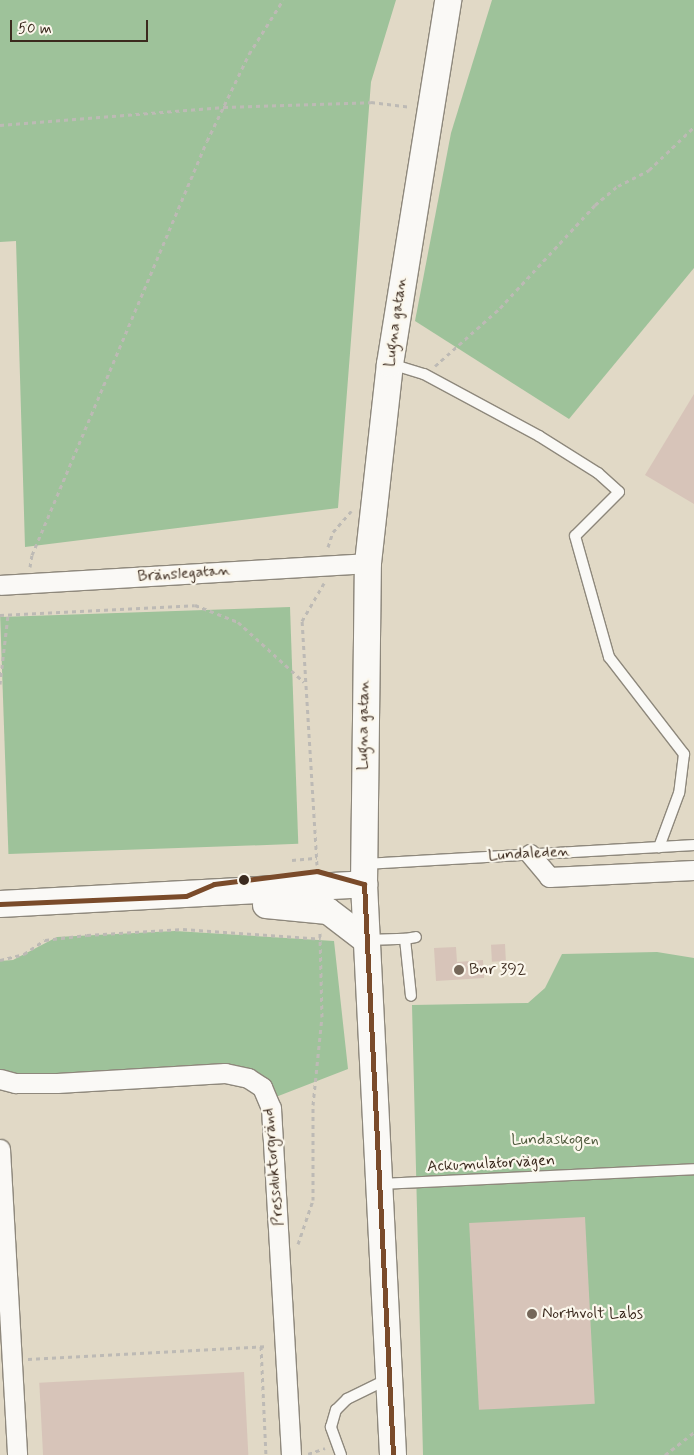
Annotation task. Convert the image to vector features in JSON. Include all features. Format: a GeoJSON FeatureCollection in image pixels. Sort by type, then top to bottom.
{"type":"FeatureCollection","features":[{"type":"Feature","properties":{"kind":"main road","name":"Lugna gatan"},"geometry":{"type":"LineString","coordinates":[[393,1455],[391,1378],[379,1184],[364,874],[368,563],[390,364],[428,109],[448,0]]}},
{"type":"Feature","properties":{"kind":"main road","name":"Lundaleden"},"geometry":{"type":"LineString","coordinates":[[0,904],[186,896],[364,874]]}},
{"type":"Feature","properties":{"kind":"main road","name":"Lundaleden"},"geometry":{"type":"LineString","coordinates":[[186,896],[204,902],[318,908],[328,911],[366,940]]}},
{"type":"Feature","properties":{"kind":"street","name":"Bränslegatan"},"geometry":{"type":"LineString","coordinates":[[0,585],[368,563]]}},
{"type":"Feature","properties":{"kind":"street"},"geometry":{"type":"LineString","coordinates":[[530,854],[549,877],[694,870]]}},
{"type":"Feature","properties":{"kind":"street","name":"Pressduktorgränd"},"geometry":{"type":"LineString","coordinates":[[0,1079],[15,1083],[57,1084],[225,1073],[248,1078],[262,1087],[271,1108],[299,1454]]}},
{"type":"Feature","properties":{"kind":"street"},"geometry":{"type":"LineString","coordinates":[[0,1149],[10,1360],[6,1399],[17,1455]]}},
{"type":"Feature","properties":{"kind":"lane"},"geometry":{"type":"LineString","coordinates":[[390,364],[424,374],[564,451],[598,473],[619,492],[575,536],[609,657],[684,754],[679,793],[659,847]]}},
{"type":"Feature","properties":{"kind":"lane","name":"Lundaleden"},"geometry":{"type":"LineString","coordinates":[[364,874],[530,854],[694,845]]}},
{"type":"Feature","properties":{"kind":"lane"},"geometry":{"type":"LineString","coordinates":[[366,940],[410,938],[411,996]]}},
{"type":"Feature","properties":{"kind":"lane","name":"Ackumulatorvägen"},"geometry":{"type":"LineString","coordinates":[[379,1184],[694,1169]]}},
{"type":"Feature","properties":{"kind":"lane"},"geometry":{"type":"LineString","coordinates":[[341,1455],[331,1427],[336,1410],[346,1399],[391,1378]]}},
{"type":"Feature","properties":{"kind":"path"},"geometry":{"type":"LineString","coordinates":[[27,583],[32,555],[224,107],[249,54],[282,0]]}},
{"type":"Feature","properties":{"kind":"path"},"geometry":{"type":"LineString","coordinates":[[0,125],[224,107],[371,102],[428,109]]}},
{"type":"Feature","properties":{"kind":"path"},"geometry":{"type":"LineString","coordinates":[[424,374],[500,308],[595,205],[618,186],[650,170],[694,127]]}},
{"type":"Feature","properties":{"kind":"path"},"geometry":{"type":"LineString","coordinates":[[0,615],[195,605],[238,622],[305,682],[317,858],[292,860]]}},
{"type":"Feature","properties":{"kind":"path"},"geometry":{"type":"LineString","coordinates":[[0,684],[8,615]]}},
{"type":"Feature","properties":{"kind":"path"},"geometry":{"type":"LineString","coordinates":[[0,960],[24,954],[45,940],[87,934],[183,929],[321,939],[322,1016],[313,1105],[313,1200],[297,1247]]}},
{"type":"Feature","properties":{"kind":"path"},"geometry":{"type":"LineString","coordinates":[[10,1360],[261,1346],[266,1455]]}},
{"type":"Feature","properties":{"kind":"path"},"geometry":{"type":"LineString","coordinates":[[664,1455],[694,1432]]}},
{"type":"Feature","properties":{"kind":"path"},"geometry":{"type":"LineString","coordinates":[[299,1454],[326,1447]]}},
{"type":"Feature","properties":{"kind":"green space"},"geometry":{"type":"Polygon","coordinates":[[[0,0],[396,0],[371,82],[338,508],[25,547],[16,241],[0,242],[0,0]]]}},
{"type":"Feature","properties":{"kind":"green space"},"geometry":{"type":"Polygon","coordinates":[[[492,0],[694,0],[694,268],[569,419],[415,321],[451,133],[492,0]]]}},
{"type":"Feature","properties":{"kind":"green space"},"geometry":{"type":"Polygon","coordinates":[[[290,607],[298,844],[8,854],[0,617],[290,607]]]}},
{"type":"Feature","properties":{"kind":"green space"},"geometry":{"type":"Polygon","coordinates":[[[175,931],[334,941],[348,1069],[268,1100],[255,1082],[0,1083],[0,961],[13,960],[57,937],[175,931]]]}},
{"type":"Feature","properties":{"kind":"green space","name":"Lundaskogen"},"geometry":{"type":"Polygon","coordinates":[[[657,952],[694,958],[694,1455],[423,1455],[412,1005],[528,1003],[545,988],[562,954],[657,952]]]}},
{"type":"Feature","properties":{"kind":"building"},"geometry":{"type":"Polygon","coordinates":[[[694,394],[694,504],[645,475],[694,394]]]}},
{"type":"Feature","properties":{"kind":"building"},"geometry":{"type":"Polygon","coordinates":[[[505,944],[506,961],[492,962],[491,945],[505,944]]]}},
{"type":"Feature","properties":{"kind":"building","name":"Bnr 392"},"geometry":{"type":"Polygon","coordinates":[[[456,947],[457,962],[483,960],[484,978],[436,981],[434,948],[456,947]]]}},
{"type":"Feature","properties":{"kind":"building","name":"Northvolt Labs"},"geometry":{"type":"Polygon","coordinates":[[[585,1217],[595,1404],[479,1410],[469,1223],[585,1217]]]}},
{"type":"Feature","properties":{"kind":"building"},"geometry":{"type":"Polygon","coordinates":[[[244,1372],[248,1455],[43,1455],[39,1383],[244,1372]]]}},
{"type":"Feature","properties":{"kind":"transit line"},"geometry":{"type":"LineString","coordinates":[[0,904],[186,896],[214,884],[317,871],[364,884],[393,1455]]}},
{"type":"Feature","properties":{"kind":"place","name":"Bnr 392"},"geometry":{"type":"Point","coordinates":[459,970]}},
{"type":"Feature","properties":{"kind":"place","name":"Northvolt Labs"},"geometry":{"type":"Point","coordinates":[532,1314]}}]}
